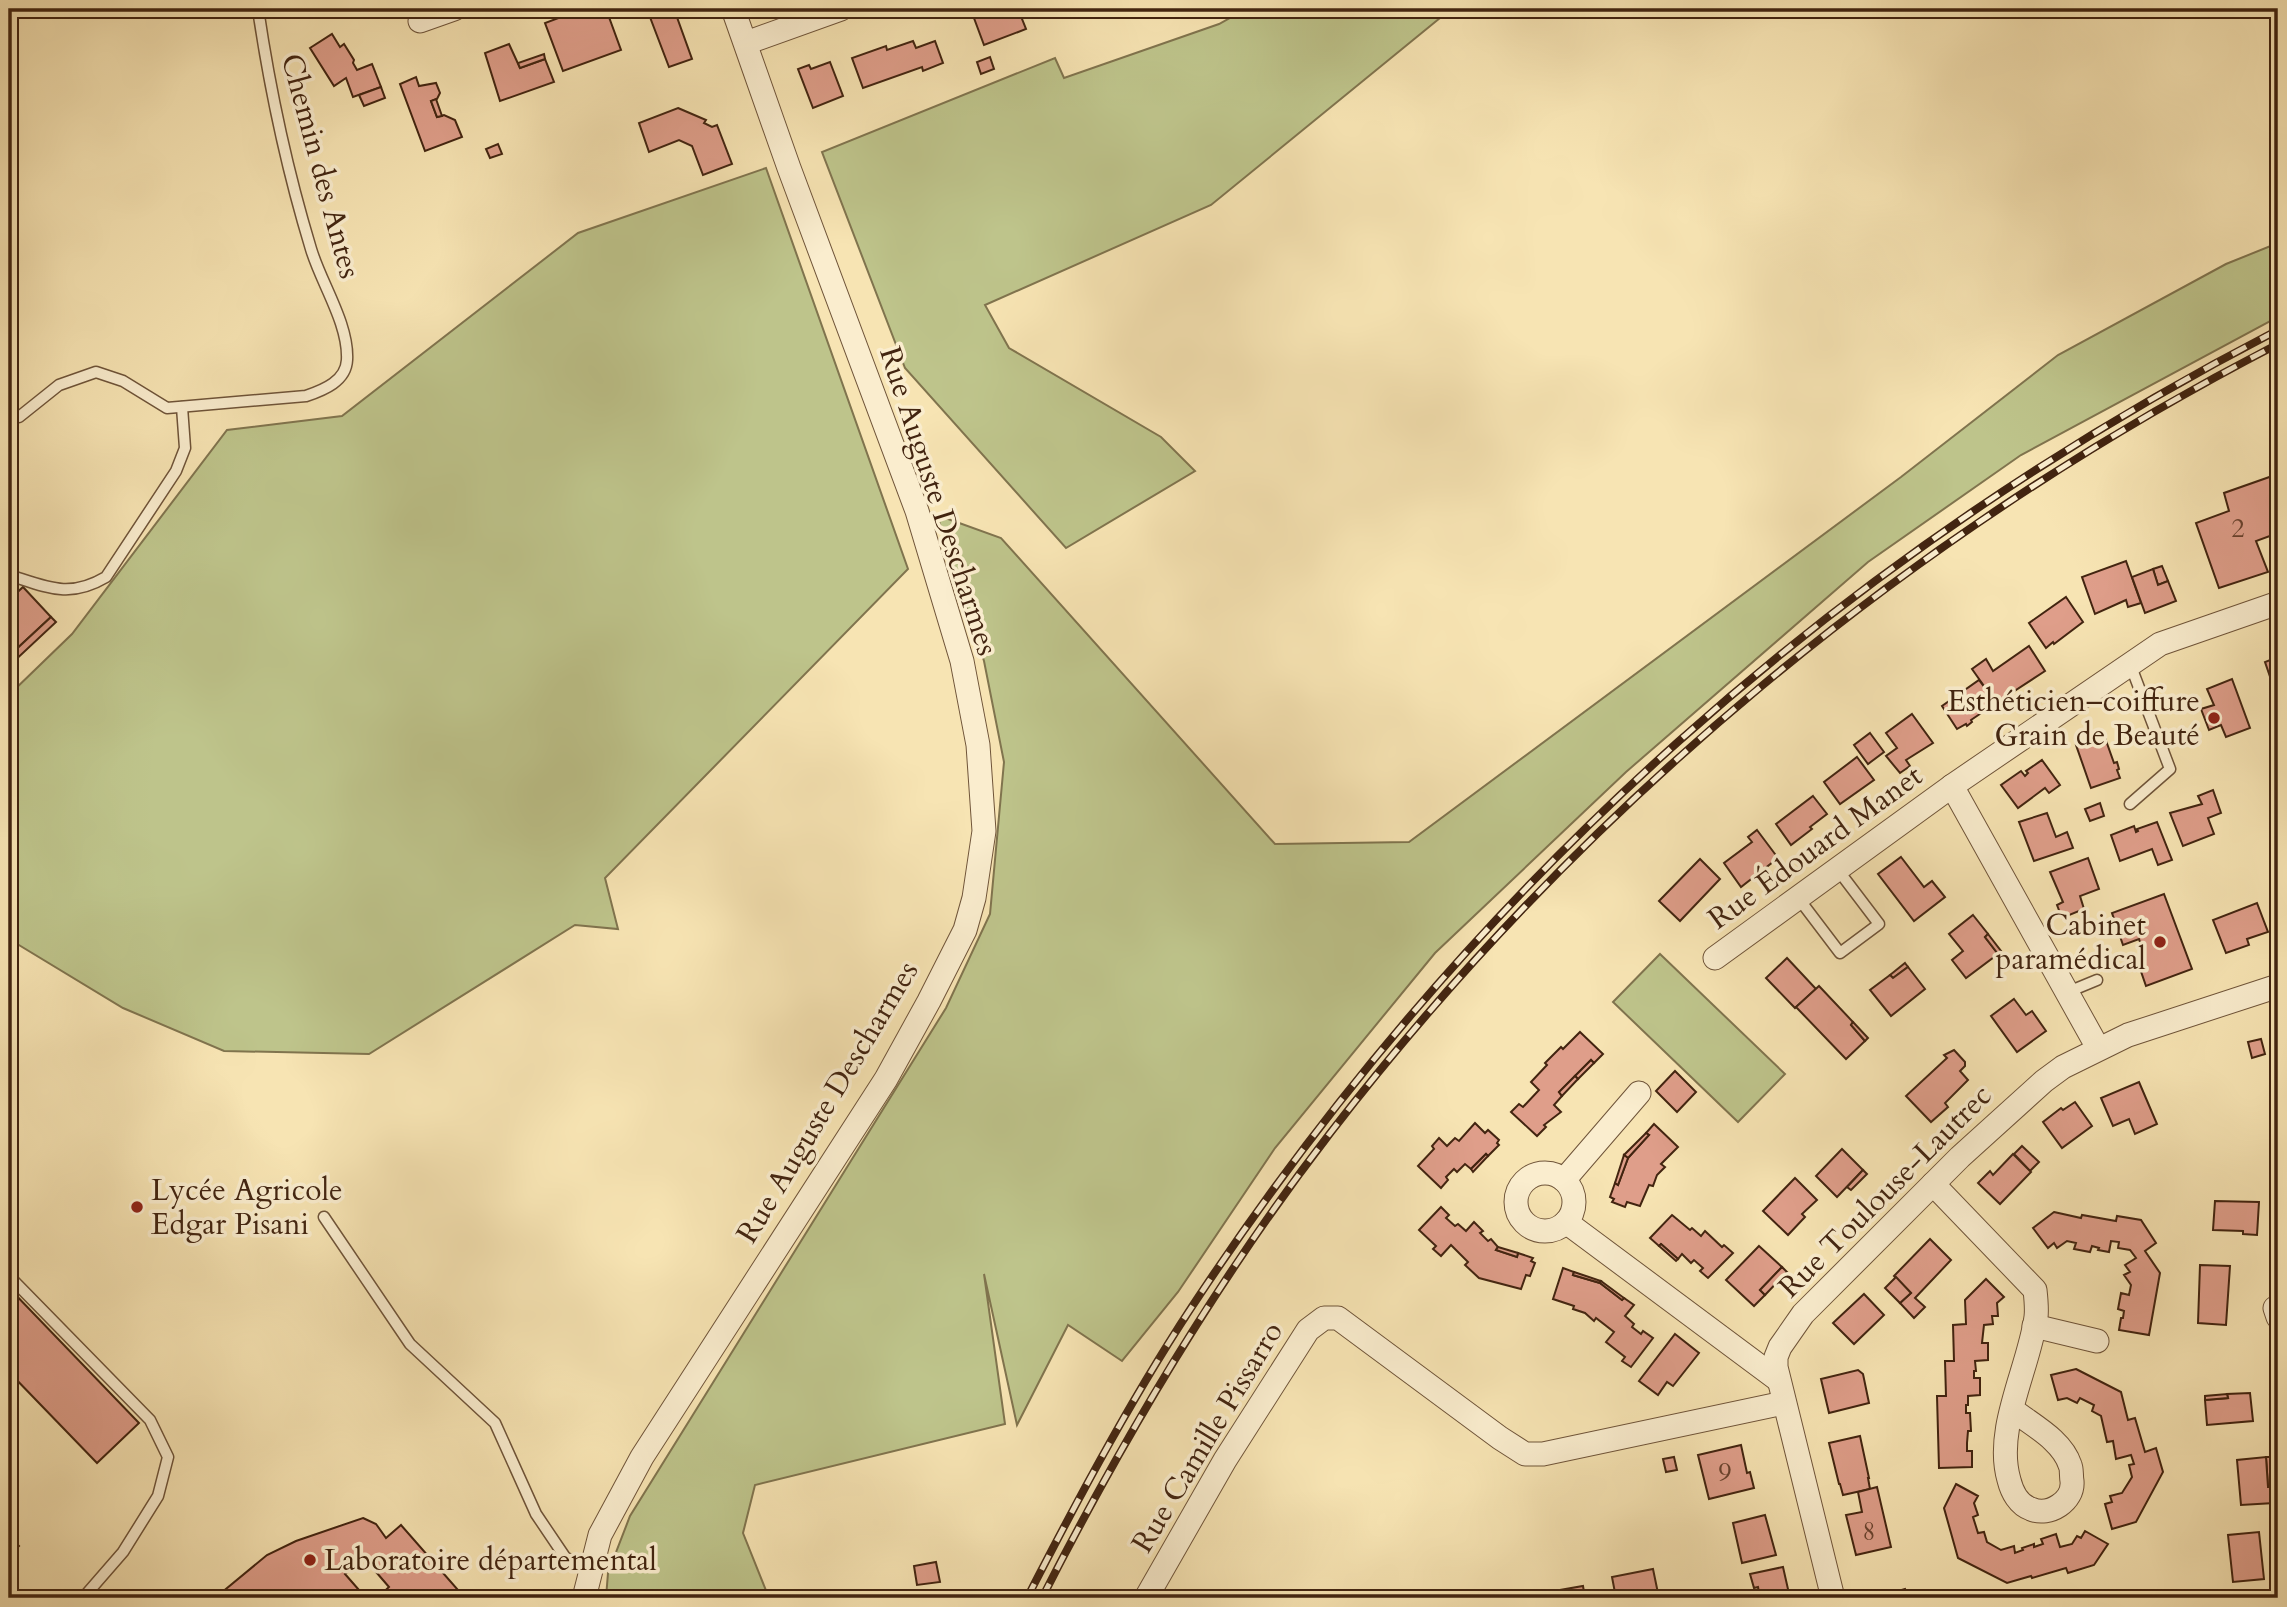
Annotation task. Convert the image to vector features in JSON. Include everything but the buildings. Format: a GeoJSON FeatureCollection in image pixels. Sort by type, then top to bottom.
{"type":"FeatureCollection","features":[{"type":"Feature","properties":{"kind":"street"},"geometry":{"type":"LineString","coordinates":[[419,21],[454,9]]}},
{"type":"Feature","properties":{"kind":"street","name":"Rue Auguste Descharmes"},"geometry":{"type":"LineString","coordinates":[[584,1598],[600,1535],[642,1457],[886,1079],[929,1001],[965,930],[974,898],[984,831],[978,745],[962,661],[917,511],[789,168],[733,9]]}},
{"type":"Feature","properties":{"kind":"street"},"geometry":{"type":"LineString","coordinates":[[746,43],[841,9]]}},
{"type":"Feature","properties":{"kind":"street","name":"Rue Édouard Manet"},"geometry":{"type":"LineString","coordinates":[[1715,958],[1952,786],[2160,644],[2278,603]]}},
{"type":"Feature","properties":{"kind":"street","name":"Rue Édouard Manet"},"geometry":{"type":"LineString","coordinates":[[1952,786],[2098,1048]]}},
{"type":"Feature","properties":{"kind":"street","name":"Rue Toulouse-Lautrec"},"geometry":{"type":"LineString","coordinates":[[1833,1598],[1777,1378],[1776,1357],[1802,1314],[1933,1184],[2044,1081],[2063,1067],[2129,1035],[2278,986]]}},
{"type":"Feature","properties":{"kind":"street"},"geometry":{"type":"LineString","coordinates":[[1564,1180],[1640,1093]]}},
{"type":"Feature","properties":{"kind":"street"},"geometry":{"type":"LineString","coordinates":[[1547,1173],[1564,1180],[1573,1196],[1574,1206],[1566,1222],[1549,1231],[1539,1231],[1523,1221],[1516,1203],[1521,1185],[1528,1178],[1547,1173]]}},
{"type":"Feature","properties":{"kind":"street"},"geometry":{"type":"LineString","coordinates":[[1933,1184],[2035,1290],[2036,1316],[2013,1410]]}},
{"type":"Feature","properties":{"kind":"street"},"geometry":{"type":"LineString","coordinates":[[1566,1222],[1777,1378]]}},
{"type":"Feature","properties":{"kind":"street","name":"Rue Camille Pissarro"},"geometry":{"type":"LineString","coordinates":[[1146,1598],[1225,1460],[1308,1331],[1324,1318],[1338,1318],[1525,1454],[1543,1454],[1784,1403]]}},
{"type":"Feature","properties":{"kind":"street"},"geometry":{"type":"LineString","coordinates":[[2034,1326],[2097,1341]]}},
{"type":"Feature","properties":{"kind":"lane","name":"Chemin des Antes"},"geometry":{"type":"LineString","coordinates":[[182,407],[306,396],[325,390],[343,375],[347,361],[345,337],[312,251],[298,203],[268,78],[258,9]]}},
{"type":"Feature","properties":{"kind":"lane"},"geometry":{"type":"LineString","coordinates":[[9,417],[19,417],[59,384],[96,372],[123,381],[167,408],[182,407],[185,448],[176,471],[106,577],[89,587],[66,591],[9,575]]}},
{"type":"Feature","properties":{"kind":"lane"},"geometry":{"type":"LineString","coordinates":[[2130,804],[2170,769],[2136,660]]}},
{"type":"Feature","properties":{"kind":"lane"},"geometry":{"type":"LineString","coordinates":[[1799,899],[1840,953],[1850,946],[1879,924],[1838,870]]}},
{"type":"Feature","properties":{"kind":"lane"},"geometry":{"type":"LineString","coordinates":[[2068,992],[2097,980]]}},
{"type":"Feature","properties":{"kind":"lane"},"geometry":{"type":"LineString","coordinates":[[324,1217],[410,1344],[495,1423],[536,1514],[565,1557],[590,1572]]}},
{"type":"Feature","properties":{"kind":"lane"},"geometry":{"type":"LineString","coordinates":[[9,1276],[150,1420],[168,1457],[158,1496],[123,1552],[83,1598]]}},
{"type":"Feature","properties":{"kind":"green space"},"geometry":{"type":"Polygon","coordinates":[[[1246,9],[1451,9],[1211,205],[985,305],[1009,348],[1161,437],[1195,471],[1066,548],[905,368],[822,152],[1055,58],[1064,78],[1219,24],[1246,9]]]}},
{"type":"Feature","properties":{"kind":"green space"},"geometry":{"type":"Polygon","coordinates":[[[766,168],[908,569],[605,878],[618,929],[575,925],[369,1054],[224,1051],[123,1008],[9,939],[9,695],[72,634],[227,430],[342,416],[578,233],[766,168]]]}},
{"type":"Feature","properties":{"kind":"green space"},"geometry":{"type":"Polygon","coordinates":[[[2278,243],[2278,317],[2021,455],[1868,562],[1626,772],[1435,953],[1275,1148],[1178,1292],[1122,1361],[1068,1325],[1017,1425],[984,1274],[1005,1424],[755,1485],[743,1533],[767,1593],[744,1598],[606,1598],[608,1573],[630,1516],[946,1008],[990,914],[1004,762],[984,661],[937,515],[1001,538],[1275,844],[1409,842],[1901,477],[2058,355],[2226,264],[2278,243]]]}},
{"type":"Feature","properties":{"kind":"green space"},"geometry":{"type":"Polygon","coordinates":[[[1660,954],[1785,1074],[1738,1122],[1613,1002],[1660,954]]]}},
{"type":"Feature","properties":{"kind":"railway"},"geometry":{"type":"LineString","coordinates":[[1027,1598],[1110,1441],[1203,1290],[1310,1140],[1425,999],[1548,866],[1679,741],[1818,625],[1964,518],[2117,419],[2278,330]]}},
{"type":"Feature","properties":{"kind":"railway"},"geometry":{"type":"LineString","coordinates":[[1042,1598],[1140,1417],[1250,1243],[1331,1132],[1429,1012],[1534,897],[1645,789],[1761,686],[1883,590],[2010,501],[2142,419],[2278,344]]}},
{"type":"Feature","properties":{"kind":"place","name":"Esthéticien–coiffure Grain de Beauté"},"geometry":{"type":"Point","coordinates":[2214,718]}},
{"type":"Feature","properties":{"kind":"place","name":"Cabinet paramédical"},"geometry":{"type":"Point","coordinates":[2160,942]}},
{"type":"Feature","properties":{"kind":"place","name":"Lycée Agricole Edgar Pisani"},"geometry":{"type":"Point","coordinates":[137,1207]}},
{"type":"Feature","properties":{"kind":"place","name":"Laboratoire départemental"},"geometry":{"type":"Point","coordinates":[310,1560]}}]}
